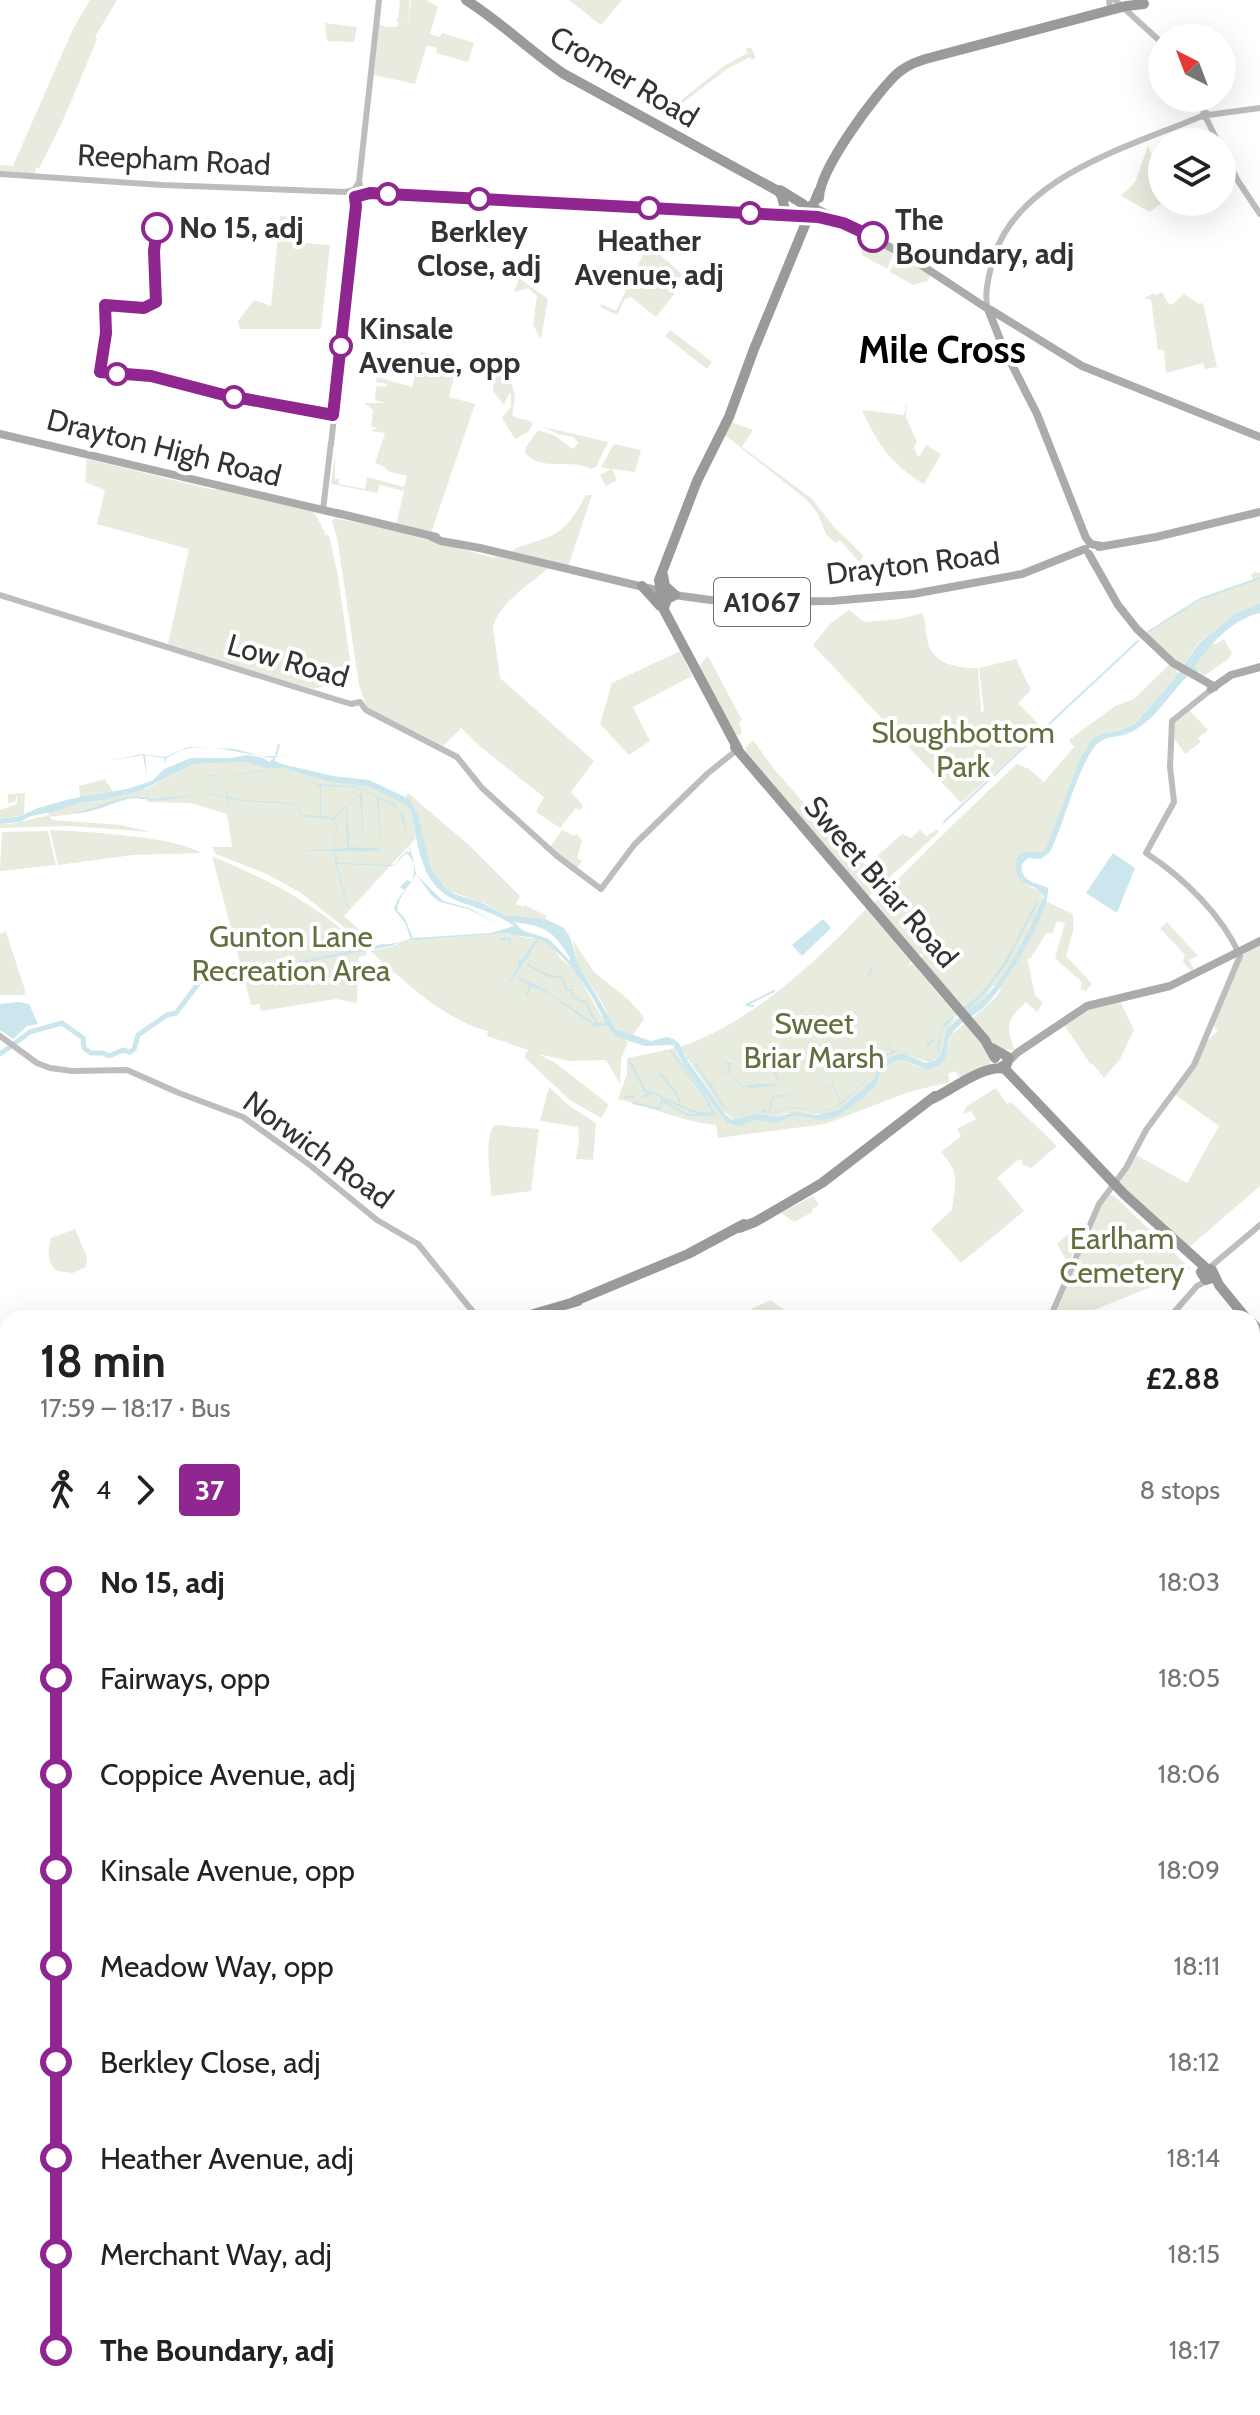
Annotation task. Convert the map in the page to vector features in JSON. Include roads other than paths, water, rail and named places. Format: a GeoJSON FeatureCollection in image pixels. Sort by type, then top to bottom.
{"type":"FeatureCollection","features":[{"type":"Feature","properties":{"kind":"highway","name":"Cromer Road"},"geometry":{"type":"LineString","coordinates":[[466,0],[496,19],[564,74],[808,210],[833,220]]}},
{"type":"Feature","properties":{"kind":"highway"},"geometry":{"type":"LineString","coordinates":[[642,586],[653,584],[662,571],[725,424],[808,210],[833,159],[896,75],[923,60],[1127,6]]}},
{"type":"Feature","properties":{"kind":"highway"},"geometry":{"type":"LineString","coordinates":[[1088,17],[1127,6]]}},
{"type":"Feature","properties":{"kind":"highway","name":"Cromer Road"},"geometry":{"type":"LineString","coordinates":[[764,183],[781,194],[784,206]]}},
{"type":"Feature","properties":{"kind":"highway"},"geometry":{"type":"LineString","coordinates":[[784,206],[786,212],[808,210],[833,220]]}},
{"type":"Feature","properties":{"kind":"highway"},"geometry":{"type":"LineString","coordinates":[[659,590],[662,571]]}},
{"type":"Feature","properties":{"kind":"highway"},"geometry":{"type":"LineString","coordinates":[[662,571],[664,583],[675,595]]}},
{"type":"Feature","properties":{"kind":"highway"},"geometry":{"type":"LineString","coordinates":[[642,586],[664,610]]}},
{"type":"Feature","properties":{"kind":"highway","name":"Sweet Briar Road"},"geometry":{"type":"LineString","coordinates":[[659,590],[664,610],[733,744],[778,800],[1113,1185],[1208,1274],[1239,1310]]}},
{"type":"Feature","properties":{"kind":"highway","name":"A1067"},"geometry":{"type":"LineString","coordinates":[[664,610],[666,601],[675,595]]}},
{"type":"Feature","properties":{"kind":"highway"},"geometry":{"type":"LineString","coordinates":[[546,1310],[573,1302],[664,1263],[761,1217],[822,1183],[930,1100],[1004,1061]]}},
{"type":"Feature","properties":{"kind":"main road"},"geometry":{"type":"LineString","coordinates":[[833,220],[903,254],[978,298],[988,309],[1078,364],[1260,437]]}},
{"type":"Feature","properties":{"kind":"main road"},"geometry":{"type":"LineString","coordinates":[[988,309],[1003,347],[1037,414],[1091,549],[1118,605],[1150,642],[1180,668],[1205,681],[1212,689],[1231,675],[1260,667]]}},
{"type":"Feature","properties":{"kind":"main road","name":"Drayton High Road"},"geometry":{"type":"LineString","coordinates":[[0,434],[659,590]]}},
{"type":"Feature","properties":{"kind":"main road","name":"Drayton Road"},"geometry":{"type":"LineString","coordinates":[[659,590],[706,601],[741,602],[832,601],[913,594],[1019,575],[1091,549],[1260,512]]}},
{"type":"Feature","properties":{"kind":"main road"},"geometry":{"type":"LineString","coordinates":[[1004,1061],[1087,1006],[1170,986],[1260,941]]}},
{"type":"Feature","properties":{"kind":"street"},"geometry":{"type":"LineString","coordinates":[[326,512],[378,0]]}},
{"type":"Feature","properties":{"kind":"street"},"geometry":{"type":"LineString","coordinates":[[1127,6],[1148,28]]}},
{"type":"Feature","properties":{"kind":"street"},"geometry":{"type":"LineString","coordinates":[[988,309],[978,298],[1002,238],[1015,217],[1039,194],[1078,169],[1205,115],[1260,108]]}},
{"type":"Feature","properties":{"kind":"street"},"geometry":{"type":"LineString","coordinates":[[1204,112],[1211,128]]}},
{"type":"Feature","properties":{"kind":"street","name":"Reepham Road"},"geometry":{"type":"LineString","coordinates":[[0,174],[162,185],[770,214],[808,210]]}},
{"type":"Feature","properties":{"kind":"street"},"geometry":{"type":"LineString","coordinates":[[1236,177],[1260,214]]}},
{"type":"Feature","properties":{"kind":"street"},"geometry":{"type":"LineString","coordinates":[[770,214],[777,214],[784,206]]}},
{"type":"Feature","properties":{"kind":"street","name":"Low Road"},"geometry":{"type":"LineString","coordinates":[[0,595],[303,690],[351,704],[360,702],[366,710],[457,757],[482,788],[557,856],[601,889],[634,845],[707,774],[738,749]]}},
{"type":"Feature","properties":{"kind":"street"},"geometry":{"type":"LineString","coordinates":[[1053,1310],[1092,1217],[1131,1160],[1146,1130],[1194,1065],[1240,956],[1230,936],[1202,901],[1146,853],[1174,802],[1169,758],[1172,720],[1212,689]]}},
{"type":"Feature","properties":{"kind":"street","name":"Norwich Road"},"geometry":{"type":"LineString","coordinates":[[0,1036],[40,1065],[55,1070],[127,1070],[243,1117],[306,1162],[380,1223],[418,1244],[472,1310]]}},
{"type":"Feature","properties":{"kind":"street"},"geometry":{"type":"LineString","coordinates":[[1176,1310],[1208,1274],[1260,1225]]}},
{"type":"Feature","properties":{"kind":"water"},"geometry":{"type":"Polygon","coordinates":[[[1260,603],[1260,613],[1232,626],[1215,641],[1195,666],[1199,674],[1192,672],[1184,679],[1149,720],[1127,734],[1101,741],[1090,754],[1050,852],[1041,859],[1028,858],[1022,864],[1026,878],[1048,888],[1047,899],[1034,931],[995,995],[953,1032],[941,1064],[927,1070],[904,1060],[894,1061],[881,1070],[875,1086],[865,1096],[843,1113],[822,1120],[793,1116],[777,1123],[756,1120],[738,1126],[727,1123],[686,1068],[673,1045],[645,1046],[617,1037],[606,1025],[596,1027],[546,992],[515,976],[504,990],[519,965],[518,960],[521,961],[536,939],[533,938],[510,933],[403,941],[276,968],[268,965],[254,974],[236,972],[257,970],[266,964],[277,966],[411,939],[405,923],[394,909],[409,885],[404,890],[400,887],[407,880],[411,882],[397,910],[405,919],[413,938],[491,933],[514,926],[448,897],[438,888],[424,865],[410,809],[370,787],[330,782],[283,768],[266,768],[247,762],[194,764],[140,791],[77,803],[20,822],[0,824],[0,819],[21,816],[38,808],[152,781],[164,769],[191,758],[247,755],[269,762],[274,758],[264,757],[213,748],[275,756],[278,744],[277,756],[288,755],[275,757],[275,761],[282,764],[333,776],[369,780],[409,799],[417,812],[432,871],[446,888],[506,915],[545,919],[564,928],[578,964],[616,1029],[651,1041],[667,1037],[679,1043],[686,1058],[688,1056],[684,1051],[690,1058],[687,1060],[732,1120],[756,1114],[777,1117],[794,1112],[817,1115],[838,1110],[873,1080],[878,1067],[886,1059],[902,1053],[926,1063],[934,1061],[941,1054],[946,1030],[967,1010],[964,1008],[942,1029],[944,1023],[937,1015],[945,1023],[956,1015],[946,1002],[939,1005],[945,1001],[942,997],[956,1012],[970,1003],[993,978],[1038,903],[1006,965],[969,1009],[993,989],[1013,959],[1044,897],[1017,875],[1017,857],[1023,852],[1042,852],[1046,848],[1080,759],[1091,740],[1135,724],[1174,679],[1200,642],[1236,613],[1260,603]],[[514,922],[522,930],[549,939],[570,961],[548,931],[514,922]],[[539,939],[515,976],[539,986],[594,1023],[605,1023],[578,975],[558,953],[539,939]]]}},
{"type":"Feature","properties":{"kind":"water"},"geometry":{"type":"Polygon","coordinates":[[[188,747],[200,747],[178,752],[166,758],[165,764],[164,758],[145,755],[147,778],[143,755],[108,761],[142,754],[165,757],[188,747]]]}},
{"type":"Feature","properties":{"kind":"water"},"geometry":{"type":"Polygon","coordinates":[[[304,779],[319,784],[354,786],[393,803],[403,814],[408,837],[399,810],[379,798],[380,847],[377,797],[354,787],[321,786],[321,816],[333,818],[362,792],[363,848],[380,848],[380,851],[339,852],[363,851],[297,851],[334,849],[333,836],[337,827],[332,819],[300,816],[295,804],[239,801],[228,798],[229,810],[226,797],[207,795],[161,800],[131,798],[73,813],[132,797],[151,799],[213,794],[226,796],[224,781],[227,796],[239,800],[295,803],[301,815],[320,816],[320,786],[304,779]],[[360,795],[347,807],[349,847],[363,848],[360,795]],[[346,808],[334,819],[338,827],[334,836],[335,849],[347,848],[346,808]]]}},
{"type":"Feature","properties":{"kind":"water"},"geometry":{"type":"Polygon","coordinates":[[[409,843],[416,874],[412,880],[413,863],[406,853],[394,866],[337,864],[348,906],[354,905],[347,907],[334,852],[338,863],[394,865],[406,851],[410,853],[409,843]]]}},
{"type":"Feature","properties":{"kind":"water"},"geometry":{"type":"Polygon","coordinates":[[[1113,853],[1135,868],[1117,913],[1086,893],[1113,853]]]}},
{"type":"Feature","properties":{"kind":"water"},"geometry":{"type":"Polygon","coordinates":[[[416,874],[443,901],[469,908],[499,924],[468,909],[440,902],[416,874]]]}},
{"type":"Feature","properties":{"kind":"water"},"geometry":{"type":"Polygon","coordinates":[[[823,919],[831,928],[802,956],[792,945],[823,919]]]}},
{"type":"Feature","properties":{"kind":"water"},"geometry":{"type":"Polygon","coordinates":[[[0,1004],[29,1004],[38,1024],[27,1026],[13,1039],[0,1030],[0,1004]]]}},
{"type":"Feature","properties":{"kind":"water"},"geometry":{"type":"Polygon","coordinates":[[[942,1030],[939,1051],[930,1061],[922,1058],[931,1059],[937,1053],[938,1043],[932,1039],[938,1042],[942,1030]]]}},
{"type":"Feature","properties":{"kind":"water"},"geometry":{"type":"Polygon","coordinates":[[[888,1039],[892,1051],[901,1051],[881,1058],[873,1065],[875,1061],[891,1052],[889,1044],[882,1047],[889,1043],[888,1039]]]}},
{"type":"Feature","properties":{"kind":"water"},"geometry":{"type":"Polygon","coordinates":[[[705,1044],[749,1065],[778,1072],[778,1078],[796,1082],[777,1079],[773,1096],[799,1093],[773,1098],[770,1112],[778,1112],[788,1108],[795,1107],[824,1110],[840,1104],[833,1086],[810,1090],[833,1085],[827,1069],[805,1073],[827,1068],[841,1103],[867,1079],[841,1105],[826,1111],[790,1108],[775,1114],[755,1110],[763,1111],[762,1107],[768,1112],[775,1086],[751,1088],[736,1085],[740,1085],[730,1072],[719,1076],[729,1071],[727,1063],[718,1058],[734,1064],[729,1064],[731,1072],[742,1086],[759,1084],[761,1071],[760,1084],[775,1084],[775,1072],[749,1066],[705,1044]]]}},
{"type":"Feature","properties":{"kind":"water"},"geometry":{"type":"Polygon","coordinates":[[[692,1060],[696,1065],[705,1061],[697,1066],[710,1083],[718,1078],[711,1084],[725,1107],[738,1115],[723,1107],[692,1060]]]}},
{"type":"Feature","properties":{"kind":"waterway"},"geometry":{"type":"LineString","coordinates":[[1148,632],[1200,599],[1260,578]]}},
{"type":"Feature","properties":{"kind":"waterway"},"geometry":{"type":"LineString","coordinates":[[944,822],[1138,641]]}},
{"type":"Feature","properties":{"kind":"waterway"},"geometry":{"type":"LineString","coordinates":[[501,939],[510,939],[510,943]]}},
{"type":"Feature","properties":{"kind":"waterway"},"geometry":{"type":"LineString","coordinates":[[528,965],[549,976],[561,977],[567,990],[572,990],[573,996],[581,1002],[585,1001],[596,1022]]}},
{"type":"Feature","properties":{"kind":"waterway"},"geometry":{"type":"LineString","coordinates":[[868,975],[872,972],[871,968]]}},
{"type":"Feature","properties":{"kind":"waterway"},"geometry":{"type":"LineString","coordinates":[[0,1054],[30,1032],[62,1023],[83,1038],[84,1048],[91,1053],[109,1056],[123,1050],[130,1052],[138,1035],[167,1015],[176,1013],[204,976],[243,971]]}},
{"type":"Feature","properties":{"kind":"waterway"},"geometry":{"type":"LineString","coordinates":[[527,994],[530,986]]}},
{"type":"Feature","properties":{"kind":"waterway"},"geometry":{"type":"LineString","coordinates":[[753,1006],[746,1005],[774,991]]}},
{"type":"Feature","properties":{"kind":"waterway"},"geometry":{"type":"LineString","coordinates":[[927,1046],[933,1040]]}},
{"type":"Feature","properties":{"kind":"waterway"},"geometry":{"type":"LineString","coordinates":[[630,1062],[645,1091],[660,1095],[666,1103],[688,1115],[715,1115],[671,1051]]}},
{"type":"Feature","properties":{"kind":"waterway"},"geometry":{"type":"LineString","coordinates":[[660,1074],[675,1091],[680,1103]]}},
{"type":"Feature","properties":{"kind":"waterway"},"geometry":{"type":"LineString","coordinates":[[642,1097],[651,1093]]}},
{"type":"Feature","properties":{"kind":"waterway"},"geometry":{"type":"LineString","coordinates":[[625,1097],[634,1097]]}},
{"type":"Feature","properties":{"kind":"waterway"},"geometry":{"type":"LineString","coordinates":[[633,1103],[659,1109],[663,1099],[693,1111],[713,1113]]}},
{"type":"Feature","properties":{"kind":"place","name":"Berkley Close, adj"},"geometry":{"type":"Point","coordinates":[479,199]}},
{"type":"Feature","properties":{"kind":"place","name":"Heather Avenue, adj"},"geometry":{"type":"Point","coordinates":[649,208]}},
{"type":"Feature","properties":{"kind":"place","name":"No 15, adj"},"geometry":{"type":"Point","coordinates":[157,228]}},
{"type":"Feature","properties":{"kind":"place","name":"The Boundary, adj"},"geometry":{"type":"Point","coordinates":[873,237]}},
{"type":"Feature","properties":{"kind":"place","name":"Kinsale Avenue, opp"},"geometry":{"type":"Point","coordinates":[341,346]}},
{"type":"Feature","properties":{"kind":"district","name":"Mile Cross"},"geometry":{"type":"Point","coordinates":[942,350]}},
{"type":"Feature","properties":{"kind":"park label","name":"Sloughbottom Park"},"geometry":{"type":"Point","coordinates":[963,750]}},
{"type":"Feature","properties":{"kind":"park label","name":"Gunton Lane Recreation Area"},"geometry":{"type":"Point","coordinates":[291,954]}},
{"type":"Feature","properties":{"kind":"park label","name":"Sweet Briar Marsh"},"geometry":{"type":"Point","coordinates":[814,1041]}},
{"type":"Feature","properties":{"kind":"park label","name":"Earlham Cemetery"},"geometry":{"type":"Point","coordinates":[1122,1256]}}]}
